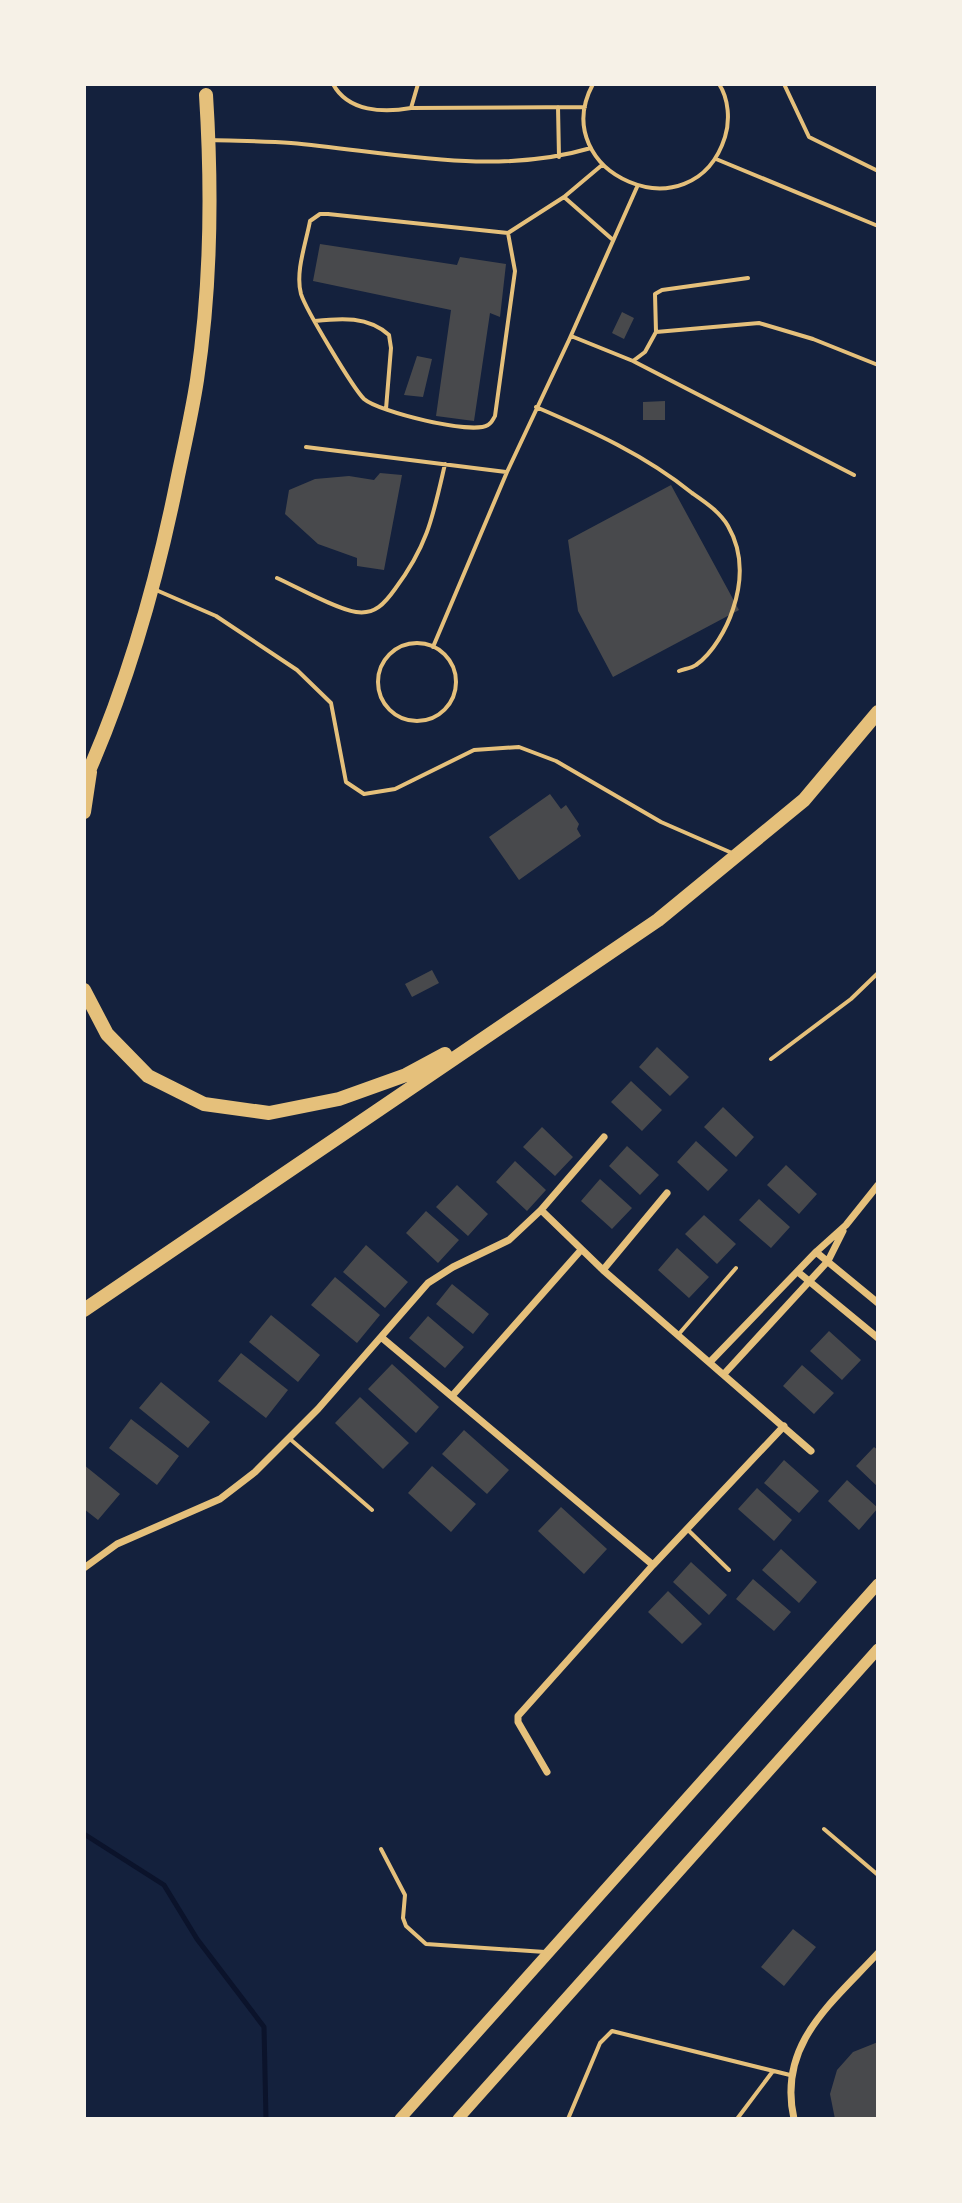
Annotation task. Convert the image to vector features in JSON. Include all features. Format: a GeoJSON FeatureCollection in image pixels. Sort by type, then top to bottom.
{"type":"FeatureCollection","features":[{"type":"Feature","properties":{"kind":"highway"},"geometry":{"type":"LineString","coordinates":[[84,812],[87,775],[109,725],[154,589],[197,379],[207,261],[209,140],[206,95]]}},
{"type":"Feature","properties":{"kind":"highway"},"geometry":{"type":"LineString","coordinates":[[84,1310],[658,920],[804,800],[878,712]]}},
{"type":"Feature","properties":{"kind":"highway"},"geometry":{"type":"LineString","coordinates":[[84,990],[107,1034],[148,1076],[204,1104],[269,1113],[339,1099],[406,1075],[515,1016]]}},
{"type":"Feature","properties":{"kind":"main road"},"geometry":{"type":"LineString","coordinates":[[400,2119],[878,1584]]}},
{"type":"Feature","properties":{"kind":"main road"},"geometry":{"type":"LineString","coordinates":[[458,2119],[878,1649]]}},
{"type":"Feature","properties":{"kind":"street"},"geometry":{"type":"LineString","coordinates":[[84,1568],[117,1544],[220,1499],[255,1472],[290,1439],[428,1283],[453,1267],[509,1240],[541,1210],[604,1137]]}},
{"type":"Feature","properties":{"kind":"street"},"geometry":{"type":"LineString","coordinates":[[710,1362],[846,1225],[878,1185]]}},
{"type":"Feature","properties":{"kind":"street"},"geometry":{"type":"LineString","coordinates":[[603,1270],[667,1193]]}},
{"type":"Feature","properties":{"kind":"street"},"geometry":{"type":"LineString","coordinates":[[541,1210],[603,1270],[811,1451]]}},
{"type":"Feature","properties":{"kind":"street"},"geometry":{"type":"LineString","coordinates":[[724,1374],[828,1261],[846,1225]]}},
{"type":"Feature","properties":{"kind":"street"},"geometry":{"type":"LineString","coordinates":[[452,1396],[581,1250]]}},
{"type":"Feature","properties":{"kind":"street"},"geometry":{"type":"LineString","coordinates":[[816,1252],[878,1303]]}},
{"type":"Feature","properties":{"kind":"street"},"geometry":{"type":"LineString","coordinates":[[798,1272],[878,1338]]}},
{"type":"Feature","properties":{"kind":"street"},"geometry":{"type":"LineString","coordinates":[[381,1337],[653,1565]]}},
{"type":"Feature","properties":{"kind":"street"},"geometry":{"type":"LineString","coordinates":[[547,1772],[518,1722],[518,1716],[653,1565],[784,1426]]}},
{"type":"Feature","properties":{"kind":"street"},"geometry":{"type":"LineString","coordinates":[[794,2119],[790,2075],[798,2049],[820,2016],[878,1953]]}},
{"type":"Feature","properties":{"kind":"lane"},"geometry":{"type":"LineString","coordinates":[[333,84],[338,92],[366,109],[585,107]]}},
{"type":"Feature","properties":{"kind":"lane"},"geometry":{"type":"LineString","coordinates":[[411,108],[418,84]]}},
{"type":"Feature","properties":{"kind":"lane"},"geometry":{"type":"LineString","coordinates":[[593,84],[585,107],[585,128],[591,148],[602,165],[618,178],[637,187],[658,190],[678,186],[701,174],[716,159],[727,130],[728,109],[721,86]]}},
{"type":"Feature","properties":{"kind":"lane"},"geometry":{"type":"LineString","coordinates":[[784,84],[809,137],[878,171]]}},
{"type":"Feature","properties":{"kind":"lane"},"geometry":{"type":"LineString","coordinates":[[558,107],[559,157]]}},
{"type":"Feature","properties":{"kind":"lane"},"geometry":{"type":"LineString","coordinates":[[209,140],[290,143],[425,159],[504,162],[559,157],[591,148]]}},
{"type":"Feature","properties":{"kind":"lane"},"geometry":{"type":"LineString","coordinates":[[716,159],[878,226]]}},
{"type":"Feature","properties":{"kind":"lane"},"geometry":{"type":"LineString","coordinates":[[508,233],[515,271],[492,422],[486,427],[474,428],[406,418],[364,399],[301,294],[299,279],[310,221],[320,214],[508,233],[564,197],[602,165]]}},
{"type":"Feature","properties":{"kind":"lane"},"geometry":{"type":"LineString","coordinates":[[433,647],[507,472],[637,187]]}},
{"type":"Feature","properties":{"kind":"lane"},"geometry":{"type":"LineString","coordinates":[[564,197],[613,240]]}},
{"type":"Feature","properties":{"kind":"lane"},"geometry":{"type":"LineString","coordinates":[[633,361],[645,352],[656,332],[655,294],[662,290],[748,278]]}},
{"type":"Feature","properties":{"kind":"lane"},"geometry":{"type":"LineString","coordinates":[[315,321],[342,318],[382,328],[389,335],[391,348],[386,409]]}},
{"type":"Feature","properties":{"kind":"lane"},"geometry":{"type":"LineString","coordinates":[[656,332],[759,323],[813,339],[878,365]]}},
{"type":"Feature","properties":{"kind":"lane"},"geometry":{"type":"LineString","coordinates":[[571,336],[633,361],[854,475]]}},
{"type":"Feature","properties":{"kind":"lane"},"geometry":{"type":"LineString","coordinates":[[536,407],[625,447],[668,473],[714,510],[728,526],[738,553],[741,585],[729,622],[696,666],[679,671]]}},
{"type":"Feature","properties":{"kind":"lane"},"geometry":{"type":"LineString","coordinates":[[306,447],[507,472]]}},
{"type":"Feature","properties":{"kind":"lane"},"geometry":{"type":"LineString","coordinates":[[277,578],[354,612],[372,612],[386,601],[416,561],[430,529],[445,464]]}},
{"type":"Feature","properties":{"kind":"lane"},"geometry":{"type":"LineString","coordinates":[[154,589],[216,616],[297,670],[331,703],[346,782],[364,794],[395,789],[474,750],[519,747],[556,761],[661,822],[737,855]]}},
{"type":"Feature","properties":{"kind":"lane"},"geometry":{"type":"LineString","coordinates":[[409,644],[433,647],[444,654],[452,665],[456,678],[455,692],[440,714],[428,720],[401,718],[390,710],[378,689],[382,666],[388,656],[409,644]]}},
{"type":"Feature","properties":{"kind":"lane"},"geometry":{"type":"LineString","coordinates":[[771,1059],[851,999],[878,973]]}},
{"type":"Feature","properties":{"kind":"lane"},"geometry":{"type":"LineString","coordinates":[[678,1335],[736,1268]]}},
{"type":"Feature","properties":{"kind":"lane"},"geometry":{"type":"LineString","coordinates":[[290,1439],[372,1510]]}},
{"type":"Feature","properties":{"kind":"lane"},"geometry":{"type":"LineString","coordinates":[[687,1529],[729,1570]]}},
{"type":"Feature","properties":{"kind":"lane"},"geometry":{"type":"LineString","coordinates":[[824,1829],[878,1875]]}},
{"type":"Feature","properties":{"kind":"lane"},"geometry":{"type":"LineString","coordinates":[[381,1849],[405,1895],[403,1918],[406,1926],[426,1944],[549,1952]]}},
{"type":"Feature","properties":{"kind":"lane"},"geometry":{"type":"LineString","coordinates":[[568,2119],[600,2043],[612,2031],[790,2075]]}},
{"type":"Feature","properties":{"kind":"lane"},"geometry":{"type":"LineString","coordinates":[[737,2119],[773,2071]]}},
{"type":"Feature","properties":{"kind":"building"},"geometry":{"type":"Polygon","coordinates":[[[320,244],[457,265],[460,257],[506,264],[500,317],[490,313],[474,421],[436,416],[451,310],[313,281],[320,244]]]}},
{"type":"Feature","properties":{"kind":"building"},"geometry":{"type":"Polygon","coordinates":[[[622,312],[634,318],[624,339],[612,333],[622,312]]]}},
{"type":"Feature","properties":{"kind":"building"},"geometry":{"type":"Polygon","coordinates":[[[417,356],[432,359],[423,397],[404,395],[417,356]]]}},
{"type":"Feature","properties":{"kind":"building"},"geometry":{"type":"Polygon","coordinates":[[[665,401],[665,420],[643,420],[643,402],[665,401]]]}},
{"type":"Feature","properties":{"kind":"building"},"geometry":{"type":"Polygon","coordinates":[[[380,473],[402,475],[384,570],[357,566],[357,558],[318,544],[285,514],[289,490],[315,479],[349,476],[374,480],[380,473]]]}},
{"type":"Feature","properties":{"kind":"building"},"geometry":{"type":"Polygon","coordinates":[[[671,485],[739,610],[613,677],[578,611],[568,540],[671,485]]]}},
{"type":"Feature","properties":{"kind":"building"},"geometry":{"type":"Polygon","coordinates":[[[550,794],[561,809],[566,805],[579,824],[577,829],[581,836],[519,880],[489,837],[550,794]]]}},
{"type":"Feature","properties":{"kind":"building"},"geometry":{"type":"Polygon","coordinates":[[[432,970],[439,983],[412,997],[405,984],[432,970]]]}},
{"type":"Feature","properties":{"kind":"building"},"geometry":{"type":"Polygon","coordinates":[[[657,1047],[689,1077],[670,1096],[639,1067],[657,1047]]]}},
{"type":"Feature","properties":{"kind":"building"},"geometry":{"type":"Polygon","coordinates":[[[631,1081],[662,1110],[642,1131],[611,1102],[631,1081]]]}},
{"type":"Feature","properties":{"kind":"building"},"geometry":{"type":"Polygon","coordinates":[[[723,1107],[754,1137],[736,1157],[704,1127],[723,1107]]]}},
{"type":"Feature","properties":{"kind":"building"},"geometry":{"type":"Polygon","coordinates":[[[542,1127],[573,1157],[555,1176],[523,1147],[542,1127]]]}},
{"type":"Feature","properties":{"kind":"building"},"geometry":{"type":"Polygon","coordinates":[[[696,1141],[728,1170],[708,1191],[677,1162],[696,1141]]]}},
{"type":"Feature","properties":{"kind":"building"},"geometry":{"type":"Polygon","coordinates":[[[627,1146],[659,1175],[640,1195],[609,1166],[627,1146]]]}},
{"type":"Feature","properties":{"kind":"building"},"geometry":{"type":"Polygon","coordinates":[[[515,1161],[546,1190],[527,1211],[496,1182],[515,1161]]]}},
{"type":"Feature","properties":{"kind":"building"},"geometry":{"type":"Polygon","coordinates":[[[786,1165],[817,1194],[799,1214],[767,1185],[786,1165]]]}},
{"type":"Feature","properties":{"kind":"building"},"geometry":{"type":"Polygon","coordinates":[[[600,1179],[632,1208],[612,1229],[581,1201],[600,1179]]]}},
{"type":"Feature","properties":{"kind":"building"},"geometry":{"type":"Polygon","coordinates":[[[457,1185],[488,1214],[468,1236],[436,1207],[457,1185]]]}},
{"type":"Feature","properties":{"kind":"building"},"geometry":{"type":"Polygon","coordinates":[[[759,1199],[790,1227],[771,1248],[739,1220],[759,1199]]]}},
{"type":"Feature","properties":{"kind":"building"},"geometry":{"type":"Polygon","coordinates":[[[426,1211],[459,1240],[438,1263],[406,1233],[426,1211]]]}},
{"type":"Feature","properties":{"kind":"building"},"geometry":{"type":"Polygon","coordinates":[[[704,1215],[736,1244],[717,1264],[685,1234],[704,1215]]]}},
{"type":"Feature","properties":{"kind":"building"},"geometry":{"type":"Polygon","coordinates":[[[366,1245],[408,1282],[385,1308],[343,1272],[366,1245]]]}},
{"type":"Feature","properties":{"kind":"building"},"geometry":{"type":"Polygon","coordinates":[[[677,1248],[709,1277],[689,1298],[658,1270],[677,1248]]]}},
{"type":"Feature","properties":{"kind":"building"},"geometry":{"type":"Polygon","coordinates":[[[335,1277],[380,1315],[357,1343],[311,1305],[335,1277]]]}},
{"type":"Feature","properties":{"kind":"building"},"geometry":{"type":"Polygon","coordinates":[[[452,1284],[489,1314],[473,1334],[436,1304],[452,1284]]]}},
{"type":"Feature","properties":{"kind":"building"},"geometry":{"type":"Polygon","coordinates":[[[271,1315],[320,1355],[298,1382],[249,1342],[271,1315]]]}},
{"type":"Feature","properties":{"kind":"building"},"geometry":{"type":"Polygon","coordinates":[[[428,1316],[464,1347],[445,1368],[409,1338],[428,1316]]]}},
{"type":"Feature","properties":{"kind":"building"},"geometry":{"type":"Polygon","coordinates":[[[829,1331],[861,1360],[842,1380],[810,1351],[829,1331]]]}},
{"type":"Feature","properties":{"kind":"building"},"geometry":{"type":"Polygon","coordinates":[[[241,1353],[288,1390],[266,1418],[218,1381],[241,1353]]]}},
{"type":"Feature","properties":{"kind":"building"},"geometry":{"type":"Polygon","coordinates":[[[392,1364],[439,1407],[416,1433],[368,1389],[392,1364]]]}},
{"type":"Feature","properties":{"kind":"building"},"geometry":{"type":"Polygon","coordinates":[[[802,1365],[834,1393],[814,1414],[783,1386],[802,1365]]]}},
{"type":"Feature","properties":{"kind":"building"},"geometry":{"type":"Polygon","coordinates":[[[161,1382],[210,1422],[188,1448],[139,1408],[161,1382]]]}},
{"type":"Feature","properties":{"kind":"building"},"geometry":{"type":"Polygon","coordinates":[[[360,1397],[409,1443],[383,1469],[335,1423],[360,1397]]]}},
{"type":"Feature","properties":{"kind":"building"},"geometry":{"type":"Polygon","coordinates":[[[131,1419],[179,1456],[157,1485],[109,1448],[131,1419]]]}},
{"type":"Feature","properties":{"kind":"building"},"geometry":{"type":"Polygon","coordinates":[[[464,1430],[509,1470],[487,1494],[442,1454],[464,1430]]]}},
{"type":"Feature","properties":{"kind":"building"},"geometry":{"type":"Polygon","coordinates":[[[874,1447],[878,1450],[878,1487],[856,1466],[874,1447]]]}},
{"type":"Feature","properties":{"kind":"building"},"geometry":{"type":"Polygon","coordinates":[[[784,1460],[819,1491],[799,1513],[764,1483],[784,1460]]]}},
{"type":"Feature","properties":{"kind":"building"},"geometry":{"type":"Polygon","coordinates":[[[84,1465],[120,1494],[98,1520],[84,1509],[84,1465]]]}},
{"type":"Feature","properties":{"kind":"building"},"geometry":{"type":"Polygon","coordinates":[[[432,1466],[476,1504],[451,1532],[408,1493],[432,1466]]]}},
{"type":"Feature","properties":{"kind":"building"},"geometry":{"type":"Polygon","coordinates":[[[847,1480],[878,1508],[859,1530],[828,1501],[847,1480]]]}},
{"type":"Feature","properties":{"kind":"building"},"geometry":{"type":"Polygon","coordinates":[[[757,1488],[792,1520],[774,1541],[738,1509],[757,1488]]]}},
{"type":"Feature","properties":{"kind":"building"},"geometry":{"type":"Polygon","coordinates":[[[561,1507],[607,1549],[584,1574],[538,1531],[561,1507]]]}},
{"type":"Feature","properties":{"kind":"building"},"geometry":{"type":"Polygon","coordinates":[[[781,1549],[817,1582],[799,1603],[762,1570],[781,1549]]]}},
{"type":"Feature","properties":{"kind":"building"},"geometry":{"type":"Polygon","coordinates":[[[691,1562],[727,1595],[709,1615],[673,1582],[691,1562]]]}},
{"type":"Feature","properties":{"kind":"building"},"geometry":{"type":"Polygon","coordinates":[[[753,1579],[791,1612],[774,1631],[736,1599],[753,1579]]]}},
{"type":"Feature","properties":{"kind":"building"},"geometry":{"type":"Polygon","coordinates":[[[668,1591],[702,1624],[682,1644],[648,1612],[668,1591]]]}},
{"type":"Feature","properties":{"kind":"building"},"geometry":{"type":"Polygon","coordinates":[[[793,1929],[816,1947],[784,1986],[761,1967],[793,1929]]]}},
{"type":"Feature","properties":{"kind":"building"},"geometry":{"type":"Polygon","coordinates":[[[878,2042],[878,2119],[835,2119],[830,2094],[837,2070],[853,2052],[878,2042]]]}},
{"type":"Feature","properties":{"kind":"waterway"},"geometry":{"type":"LineString","coordinates":[[84,1834],[164,1885],[197,1939],[264,2027],[266,2119]]}}]}
